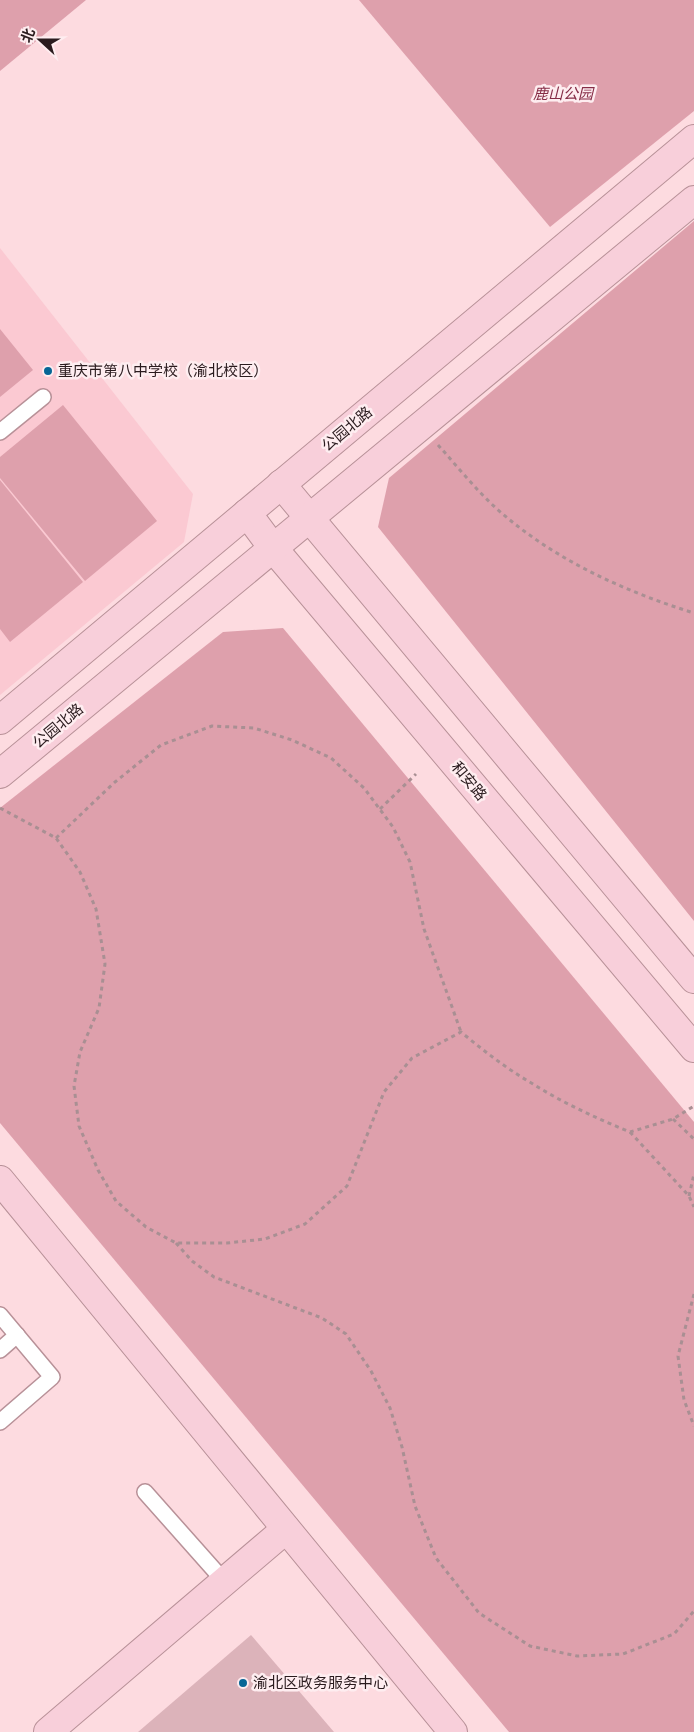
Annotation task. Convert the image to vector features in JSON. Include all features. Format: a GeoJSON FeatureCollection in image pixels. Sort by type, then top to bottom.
{"type":"FeatureCollection","features":[{"type":"Feature","properties":{"kind":"main road","name":"公园北路"},"geometry":{"type":"LineString","coordinates":[[0,720],[694,139]]}},
{"type":"Feature","properties":{"kind":"main road","name":"公园北路"},"geometry":{"type":"LineString","coordinates":[[0,774],[694,200]]}},
{"type":"Feature","properties":{"kind":"main road"},"geometry":{"type":"LineString","coordinates":[[281,484],[694,979]]}},
{"type":"Feature","properties":{"kind":"main road","name":"和安路"},"geometry":{"type":"LineString","coordinates":[[247,514],[273,548],[694,1048]]}},
{"type":"Feature","properties":{"kind":"main road"},"geometry":{"type":"LineString","coordinates":[[0,1180],[452,1732]]}},
{"type":"Feature","properties":{"kind":"main road"},"geometry":{"type":"LineString","coordinates":[[48,1732],[286,1529]]}},
{"type":"Feature","properties":{"kind":"lane"},"geometry":{"type":"LineString","coordinates":[[0,432],[43,397]]}},
{"type":"Feature","properties":{"kind":"lane"},"geometry":{"type":"LineString","coordinates":[[0,1315],[52,1377],[0,1422]]}},
{"type":"Feature","properties":{"kind":"lane"},"geometry":{"type":"LineString","coordinates":[[0,1350],[17,1335]]}},
{"type":"Feature","properties":{"kind":"lane"},"geometry":{"type":"LineString","coordinates":[[145,1492],[224,1581]]}},
{"type":"Feature","properties":{"kind":"path"},"geometry":{"type":"LineString","coordinates":[[420,426],[497,508],[542,544],[608,581],[694,613]]}},
{"type":"Feature","properties":{"kind":"path"},"geometry":{"type":"LineString","coordinates":[[56,838],[115,782],[161,745],[212,726],[254,728],[292,740],[331,758],[364,788],[380,809],[393,827],[410,862],[424,929],[461,1032],[495,1060],[531,1084],[556,1098],[630,1132],[689,1196],[694,1207]]}},
{"type":"Feature","properties":{"kind":"path"},"geometry":{"type":"LineString","coordinates":[[380,809],[416,774]]}},
{"type":"Feature","properties":{"kind":"path"},"geometry":{"type":"LineString","coordinates":[[0,808],[56,838],[80,872],[96,909],[105,964],[98,1008],[80,1052],[74,1086],[79,1126],[98,1170],[116,1201],[146,1227],[176,1243],[192,1261],[214,1277],[322,1318],[346,1334],[371,1371],[390,1408],[402,1447],[415,1506],[436,1558],[479,1613],[530,1646],[577,1656],[623,1654],[674,1634],[694,1611]]}},
{"type":"Feature","properties":{"kind":"path"},"geometry":{"type":"LineString","coordinates":[[176,1243],[228,1243],[265,1239],[305,1224],[347,1186],[384,1092],[412,1058],[461,1032]]}},
{"type":"Feature","properties":{"kind":"path"},"geometry":{"type":"LineString","coordinates":[[630,1132],[673,1119],[694,1106]]}},
{"type":"Feature","properties":{"kind":"path"},"geometry":{"type":"LineString","coordinates":[[673,1119],[694,1139]]}},
{"type":"Feature","properties":{"kind":"path"},"geometry":{"type":"LineString","coordinates":[[689,1196],[694,1174]]}},
{"type":"Feature","properties":{"kind":"path"},"geometry":{"type":"LineString","coordinates":[[694,1294],[690,1303],[678,1356],[684,1400],[694,1426]]}},
{"type":"Feature","properties":{"kind":"shaded area","name":"重庆市第八中学校（渝北校区）"},"geometry":{"type":"Polygon","coordinates":[[[0,248],[193,494],[184,542],[0,695],[0,248]]]}},
{"type":"Feature","properties":{"kind":"green space"},"geometry":{"type":"Polygon","coordinates":[[[0,0],[86,0],[0,71],[0,0]]]}},
{"type":"Feature","properties":{"kind":"green space","name":"鹿山公园"},"geometry":{"type":"Polygon","coordinates":[[[359,0],[694,0],[694,111],[550,227],[359,0]]]}},
{"type":"Feature","properties":{"kind":"green space"},"geometry":{"type":"Polygon","coordinates":[[[694,221],[694,921],[378,527],[389,478],[694,221]]]}},
{"type":"Feature","properties":{"kind":"green space"},"geometry":{"type":"Polygon","coordinates":[[[0,329],[33,370],[0,397],[0,329]]]}},
{"type":"Feature","properties":{"kind":"green space"},"geometry":{"type":"Polygon","coordinates":[[[63,405],[157,521],[85,581],[0,478],[0,457],[63,405]]]}},
{"type":"Feature","properties":{"kind":"green space"},"geometry":{"type":"Polygon","coordinates":[[[0,480],[83,582],[10,642],[0,629],[0,480]]]}},
{"type":"Feature","properties":{"kind":"green space"},"geometry":{"type":"Polygon","coordinates":[[[283,628],[694,1122],[694,1732],[509,1732],[0,1123],[0,808],[223,632],[283,628]]]}},
{"type":"Feature","properties":{"kind":"building","name":"渝北区政务服务中心"},"geometry":{"type":"Polygon","coordinates":[[[251,1635],[334,1732],[138,1732],[251,1635]]]}},
{"type":"Feature","properties":{"kind":"place","name":"重庆市第八中学校（渝北校区）"},"geometry":{"type":"Point","coordinates":[48,371]}},
{"type":"Feature","properties":{"kind":"place","name":"渝北区政务服务中心"},"geometry":{"type":"Point","coordinates":[243,1683]}}]}
